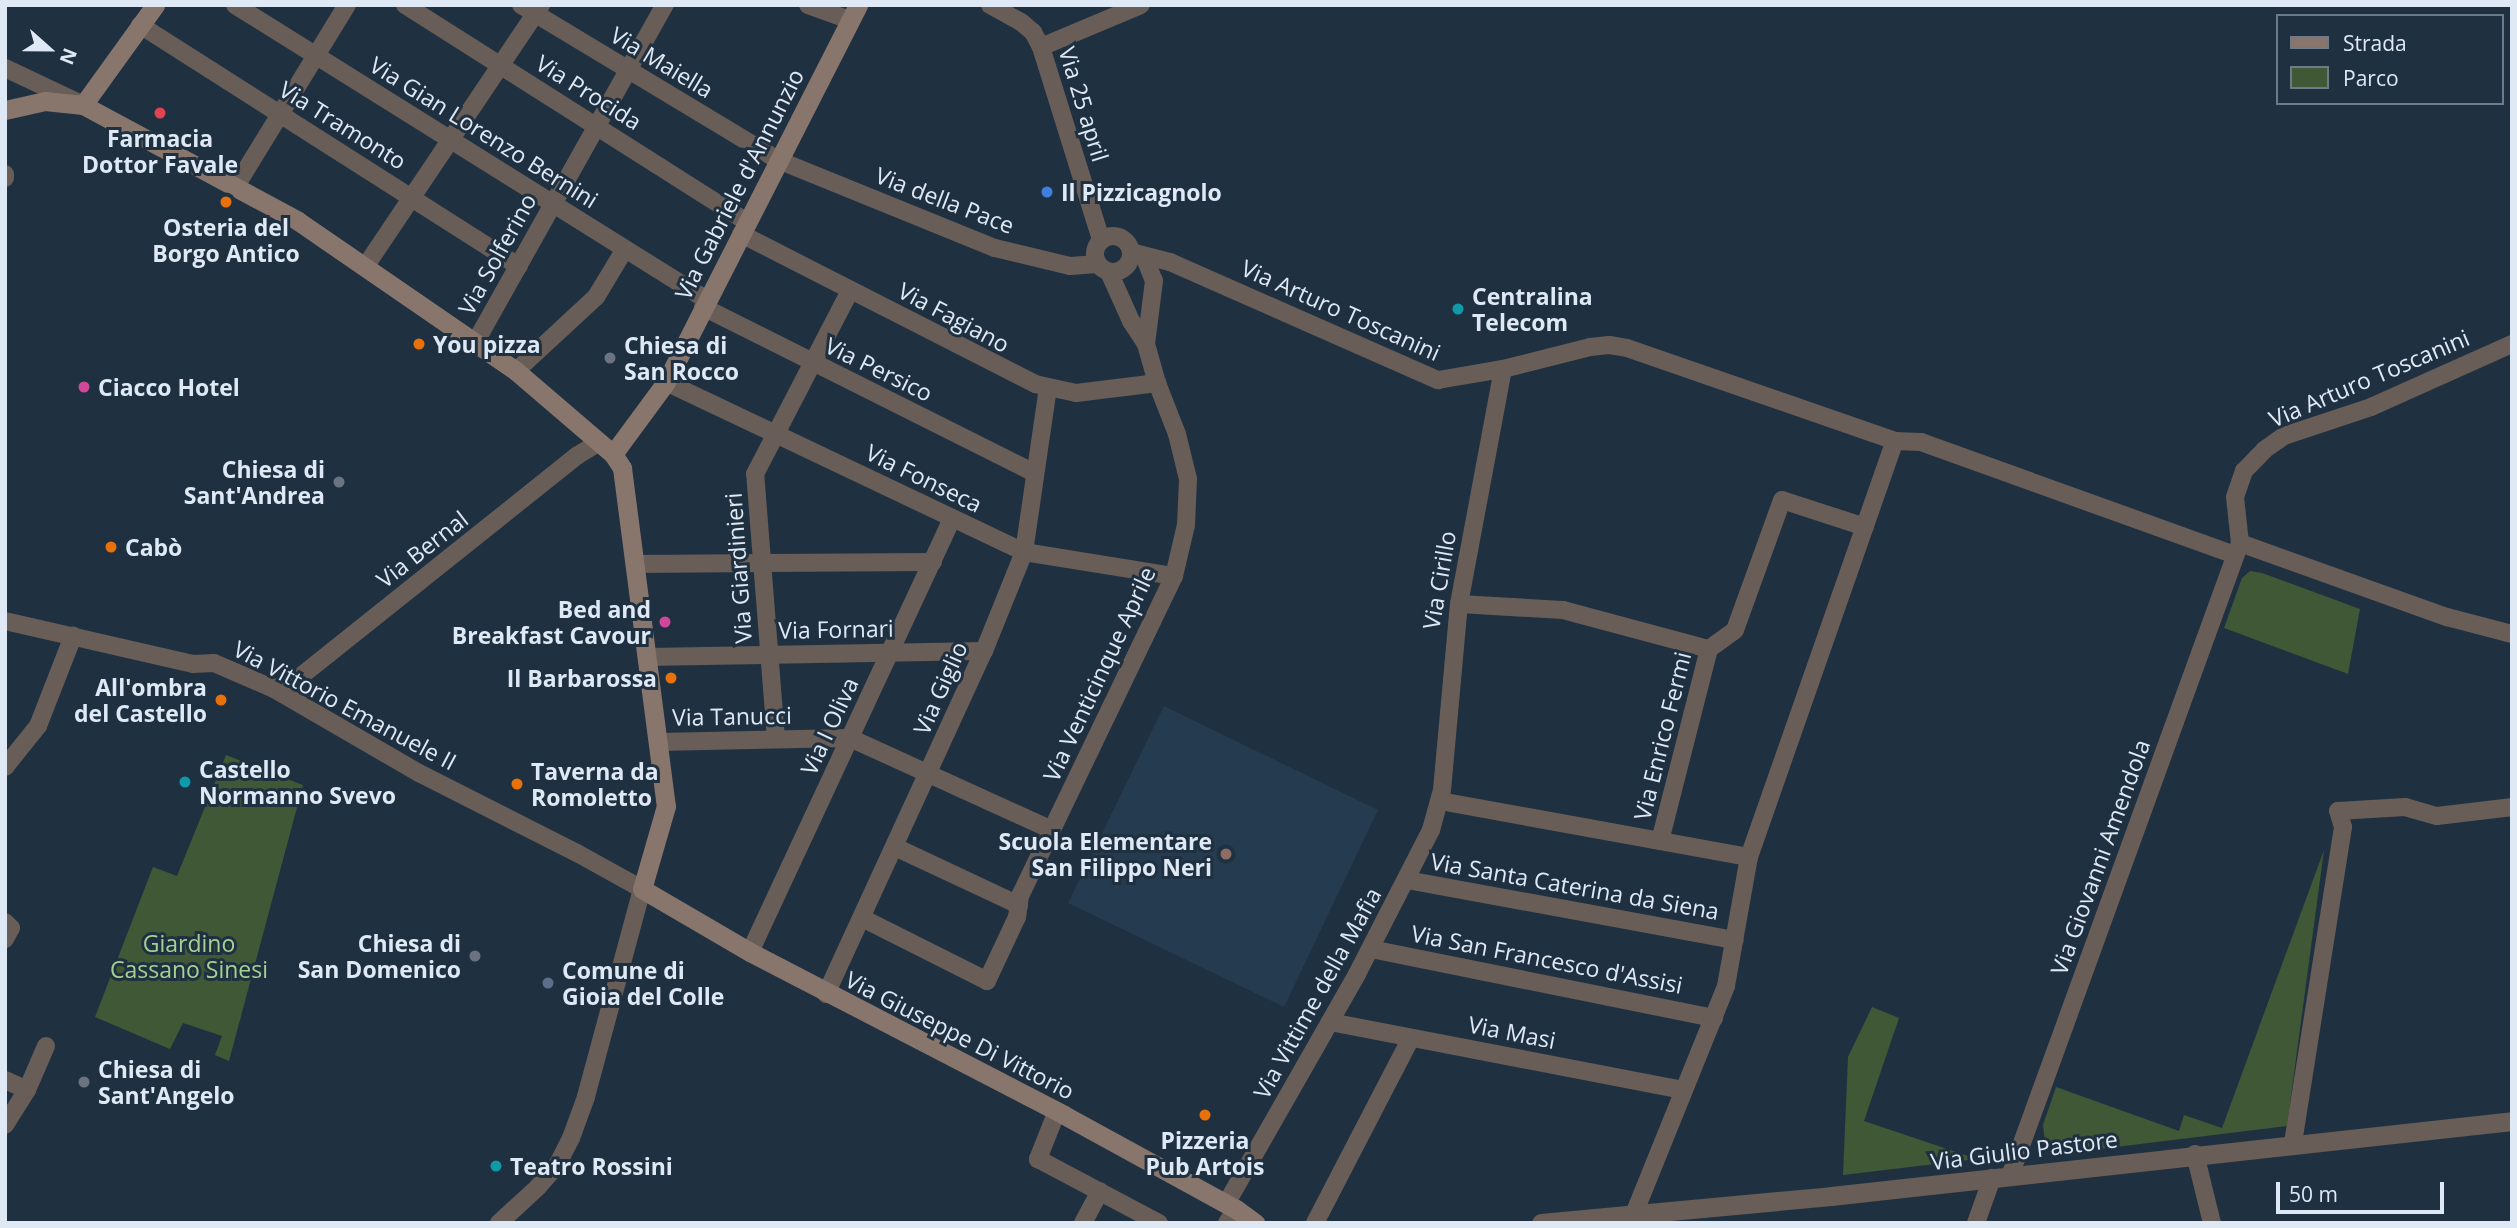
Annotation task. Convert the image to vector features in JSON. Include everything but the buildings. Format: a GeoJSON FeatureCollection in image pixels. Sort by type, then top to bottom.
{"type":"FeatureCollection","features":[{"type":"Feature","properties":{"kind":"main road"},"geometry":{"type":"LineString","coordinates":[[83,105],[155,5]]}},
{"type":"Feature","properties":{"kind":"main road","name":"Via Gabriele d'Annunzio"},"geometry":{"type":"LineString","coordinates":[[605,448],[666,382],[854,13]]}},
{"type":"Feature","properties":{"kind":"main road"},"geometry":{"type":"LineString","coordinates":[[5,110],[45,101],[83,105],[299,221],[516,372],[605,448],[622,468],[666,806],[642,889]]}},
{"type":"Feature","properties":{"kind":"main road","name":"Via Giuseppe Di Vittorio"},"geometry":{"type":"LineString","coordinates":[[642,889],[826,994],[1057,1111],[1230,1212],[1255,1223]]}},
{"type":"Feature","properties":{"kind":"street"},"geometry":{"type":"LineString","coordinates":[[236,186],[347,5]]}},
{"type":"Feature","properties":{"kind":"street","name":"Via Procida"},"geometry":{"type":"LineString","coordinates":[[405,5],[597,126],[744,228]]}},
{"type":"Feature","properties":{"kind":"street","name":"Via Solferino"},"geometry":{"type":"LineString","coordinates":[[475,343],[665,5]]}},
{"type":"Feature","properties":{"kind":"street"},"geometry":{"type":"LineString","coordinates":[[808,5],[854,13]]}},
{"type":"Feature","properties":{"kind":"street","name":"Via 25 april"},"geometry":{"type":"LineString","coordinates":[[990,5],[1021,22],[1033,32],[1041,47],[1101,240]]}},
{"type":"Feature","properties":{"kind":"street"},"geometry":{"type":"LineString","coordinates":[[1041,47],[1140,5]]}},
{"type":"Feature","properties":{"kind":"street","name":"Via Gian Lorenzo Bernini"},"geometry":{"type":"LineString","coordinates":[[245,8],[316,56],[625,249],[705,304]]}},
{"type":"Feature","properties":{"kind":"street"},"geometry":{"type":"LineString","coordinates":[[365,267],[500,65],[532,8]]}},
{"type":"Feature","properties":{"kind":"street","name":"Via Maiella"},"geometry":{"type":"LineString","coordinates":[[532,8],[778,160]]}},
{"type":"Feature","properties":{"kind":"street","name":"Via Tramonto"},"geometry":{"type":"LineString","coordinates":[[141,25],[519,267]]}},
{"type":"Feature","properties":{"kind":"street"},"geometry":{"type":"LineString","coordinates":[[5,68],[83,105]]}},
{"type":"Feature","properties":{"kind":"street","name":"Via della Pace"},"geometry":{"type":"LineString","coordinates":[[778,160],[995,248],[1070,266],[1104,268]]}},
{"type":"Feature","properties":{"kind":"street","name":"Via Fagiano"},"geometry":{"type":"LineString","coordinates":[[744,228],[850,291],[1005,371],[1048,388],[1076,393],[1101,392],[1157,383]]}},
{"type":"Feature","properties":{"kind":"street"},"geometry":{"type":"LineString","coordinates":[[1119,237],[1138,254],[1126,267],[1104,268],[1095,253],[1101,240],[1119,237]]}},
{"type":"Feature","properties":{"kind":"street"},"geometry":{"type":"LineString","coordinates":[[516,372],[596,297],[625,249]]}},
{"type":"Feature","properties":{"kind":"street","name":"Via Venticinque Aprile"},"geometry":{"type":"LineString","coordinates":[[1138,254],[1154,281],[1146,344]]}},
{"type":"Feature","properties":{"kind":"street","name":"Via Arturo Toscanini"},"geometry":{"type":"LineString","coordinates":[[1138,254],[1170,262],[1438,380],[1503,369],[1609,345],[1895,441],[1911,439],[1922,442],[2238,549],[2235,513],[2238,486],[2249,465],[2274,442],[2303,429],[2371,407],[2512,344]]}},
{"type":"Feature","properties":{"kind":"street","name":"Via Venticinque Aprile"},"geometry":{"type":"LineString","coordinates":[[862,918],[987,981],[1017,917],[1020,900],[1052,830],[1174,576],[1186,525],[1188,479],[1177,434],[1157,383],[1146,344],[1104,268]]}},
{"type":"Feature","properties":{"kind":"street","name":"Via Giardinieri"},"geometry":{"type":"LineString","coordinates":[[776,739],[755,474],[850,291]]}},
{"type":"Feature","properties":{"kind":"street","name":"Via Persico"},"geometry":{"type":"LineString","coordinates":[[705,304],[813,363],[1034,473]]}},
{"type":"Feature","properties":{"kind":"street","name":"Via Cirillo"},"geometry":{"type":"LineString","coordinates":[[1440,801],[1459,604],[1503,369]]}},
{"type":"Feature","properties":{"kind":"street","name":"Via Fonseca"},"geometry":{"type":"LineString","coordinates":[[666,382],[1024,552],[1174,576]]}},
{"type":"Feature","properties":{"kind":"street","name":"Via Giglio"},"geometry":{"type":"LineString","coordinates":[[826,994],[984,650],[1024,552],[1048,388]]}},
{"type":"Feature","properties":{"kind":"street"},"geometry":{"type":"LineString","coordinates":[[1634,1214],[1726,986],[1749,857],[1895,441]]}},
{"type":"Feature","properties":{"kind":"street","name":"Via Bernal"},"geometry":{"type":"LineString","coordinates":[[274,689],[301,676],[578,455],[605,448]]}},
{"type":"Feature","properties":{"kind":"street","name":"Via Enrico Fermi"},"geometry":{"type":"LineString","coordinates":[[1660,841],[1709,649],[1735,630],[1782,500],[1865,527]]}},
{"type":"Feature","properties":{"kind":"street","name":"Via I Oliva"},"geometry":{"type":"LineString","coordinates":[[750,952],[952,519]]}},
{"type":"Feature","properties":{"kind":"street"},"geometry":{"type":"LineString","coordinates":[[2238,549],[2447,617],[2512,634]]}},
{"type":"Feature","properties":{"kind":"street","name":"Via Giovanni Amendola"},"geometry":{"type":"LineString","coordinates":[[1976,1223],[2001,1177],[2238,549]]}},
{"type":"Feature","properties":{"kind":"street"},"geometry":{"type":"LineString","coordinates":[[635,564],[933,562]]}},
{"type":"Feature","properties":{"kind":"street"},"geometry":{"type":"LineString","coordinates":[[1459,604],[1563,610],[1709,649]]}},
{"type":"Feature","properties":{"kind":"street","name":"Via Vittorio Emanuele II"},"geometry":{"type":"LineString","coordinates":[[5,621],[193,664],[214,663],[274,689],[419,774],[578,853],[642,889]]}},
{"type":"Feature","properties":{"kind":"street"},"geometry":{"type":"LineString","coordinates":[[5,767],[38,726],[73,636]]}},
{"type":"Feature","properties":{"kind":"street","name":"Via Fornari"},"geometry":{"type":"LineString","coordinates":[[647,657],[984,650]]}},
{"type":"Feature","properties":{"kind":"street"},"geometry":{"type":"LineString","coordinates":[[850,738],[1052,830]]}},
{"type":"Feature","properties":{"kind":"street","name":"Via Tanucci"},"geometry":{"type":"LineString","coordinates":[[658,742],[850,738]]}},
{"type":"Feature","properties":{"kind":"street","name":"Via Enrico Fermi"},"geometry":{"type":"LineString","coordinates":[[1440,801],[1749,857]]}},
{"type":"Feature","properties":{"kind":"street","name":"Via Vittime della Mafia"},"geometry":{"type":"LineString","coordinates":[[1230,1212],[1407,880],[1431,830],[1440,801]]}},
{"type":"Feature","properties":{"kind":"street"},"geometry":{"type":"LineString","coordinates":[[2292,1143],[2343,827],[2338,811],[2405,807],[2437,816],[2512,807]]}},
{"type":"Feature","properties":{"kind":"street"},"geometry":{"type":"LineString","coordinates":[[895,847],[1020,900]]}},
{"type":"Feature","properties":{"kind":"street","name":"Via Santa Caterina da Siena"},"geometry":{"type":"LineString","coordinates":[[1407,880],[1735,940]]}},
{"type":"Feature","properties":{"kind":"street"},"geometry":{"type":"LineString","coordinates":[[499,1223],[537,1188],[557,1165],[571,1138],[586,1097],[642,889]]}},
{"type":"Feature","properties":{"kind":"street","name":"Via San Francesco d'Assisi"},"geometry":{"type":"LineString","coordinates":[[1371,949],[1714,1018]]}},
{"type":"Feature","properties":{"kind":"street","name":"Via Masi"},"geometry":{"type":"LineString","coordinates":[[1329,1023],[1684,1090]]}},
{"type":"Feature","properties":{"kind":"street"},"geometry":{"type":"LineString","coordinates":[[1315,1223],[1411,1038]]}},
{"type":"Feature","properties":{"kind":"street"},"geometry":{"type":"LineString","coordinates":[[5,1125],[27,1090],[46,1046]]}},
{"type":"Feature","properties":{"kind":"street"},"geometry":{"type":"LineString","coordinates":[[5,1080],[27,1090]]}},
{"type":"Feature","properties":{"kind":"street"},"geometry":{"type":"LineString","coordinates":[[1057,1111],[1038,1158],[1159,1223]]}},
{"type":"Feature","properties":{"kind":"street","name":"Via Giulio Pastore"},"geometry":{"type":"LineString","coordinates":[[1541,1223],[2001,1177],[2512,1121]]}},
{"type":"Feature","properties":{"kind":"street"},"geometry":{"type":"LineString","coordinates":[[2195,1154],[2212,1223]]}},
{"type":"Feature","properties":{"kind":"street"},"geometry":{"type":"LineString","coordinates":[[1083,1223],[1100,1191]]}},
{"type":"Feature","properties":{"kind":"shaded area","name":"Scuola Elementare San Filippo Neri"},"geometry":{"type":"Polygon","coordinates":[[[1164,706],[1378,810],[1284,1007],[1068,903],[1164,706]]]}},
{"type":"Feature","properties":{"kind":"green space"},"geometry":{"type":"Polygon","coordinates":[[[2250,571],[2360,609],[2348,674],[2224,628],[2242,578],[2250,571]]]}},
{"type":"Feature","properties":{"kind":"green space","name":"Giardino Cassano Sinesi"},"geometry":{"type":"Polygon","coordinates":[[[226,755],[303,785],[229,1061],[215,1055],[222,1036],[183,1023],[170,1049],[95,1017],[153,867],[177,876],[226,755]]]}},
{"type":"Feature","properties":{"kind":"green space"},"geometry":{"type":"Polygon","coordinates":[[[2324,850],[2287,1126],[2067,1153],[2055,1150],[2045,1142],[2043,1125],[2056,1087],[2179,1131],[2184,1115],[2222,1128],[2324,850]]]}},
{"type":"Feature","properties":{"kind":"green space"},"geometry":{"type":"Polygon","coordinates":[[[1872,1007],[1899,1018],[1864,1121],[1977,1159],[1843,1175],[1848,1057],[1872,1007]]]}},
{"type":"Feature","properties":{"kind":"place","name":"Farmacia Dottor Favale"},"geometry":{"type":"Point","coordinates":[160,113]}},
{"type":"Feature","properties":{"kind":"place","name":"Il Pizzicagnolo"},"geometry":{"type":"Point","coordinates":[1047,192]}},
{"type":"Feature","properties":{"kind":"place","name":"Osteria del Borgo Antico"},"geometry":{"type":"Point","coordinates":[226,202]}},
{"type":"Feature","properties":{"kind":"place","name":"Centralina Telecom"},"geometry":{"type":"Point","coordinates":[1458,309]}},
{"type":"Feature","properties":{"kind":"place","name":"You pizza"},"geometry":{"type":"Point","coordinates":[419,344]}},
{"type":"Feature","properties":{"kind":"place","name":"Chiesa di San Rocco"},"geometry":{"type":"Point","coordinates":[610,358]}},
{"type":"Feature","properties":{"kind":"place","name":"Ciacco Hotel"},"geometry":{"type":"Point","coordinates":[84,387]}},
{"type":"Feature","properties":{"kind":"place","name":"Chiesa di Sant'Andrea"},"geometry":{"type":"Point","coordinates":[339,482]}},
{"type":"Feature","properties":{"kind":"place","name":"Cabò"},"geometry":{"type":"Point","coordinates":[111,547]}},
{"type":"Feature","properties":{"kind":"place","name":"Bed and Breakfast Cavour"},"geometry":{"type":"Point","coordinates":[665,622]}},
{"type":"Feature","properties":{"kind":"place","name":"Il Barbarossa"},"geometry":{"type":"Point","coordinates":[671,678]}},
{"type":"Feature","properties":{"kind":"place","name":"All'ombra del Castello"},"geometry":{"type":"Point","coordinates":[221,700]}},
{"type":"Feature","properties":{"kind":"place","name":"Castello Normanno Svevo"},"geometry":{"type":"Point","coordinates":[185,782]}},
{"type":"Feature","properties":{"kind":"place","name":"Taverna da Romoletto"},"geometry":{"type":"Point","coordinates":[517,784]}},
{"type":"Feature","properties":{"kind":"place","name":"Scuola Elementare San Filippo Neri"},"geometry":{"type":"Point","coordinates":[1226,854]}},
{"type":"Feature","properties":{"kind":"place","name":"Chiesa di San Domenico"},"geometry":{"type":"Point","coordinates":[475,956]}},
{"type":"Feature","properties":{"kind":"place","name":"Comune di Gioia del Colle"},"geometry":{"type":"Point","coordinates":[548,983]}},
{"type":"Feature","properties":{"kind":"place","name":"Chiesa di Sant'Angelo"},"geometry":{"type":"Point","coordinates":[84,1082]}},
{"type":"Feature","properties":{"kind":"place","name":"Pizzeria Pub Artois"},"geometry":{"type":"Point","coordinates":[1205,1115]}},
{"type":"Feature","properties":{"kind":"place","name":"Teatro Rossini"},"geometry":{"type":"Point","coordinates":[496,1166]}}]}
